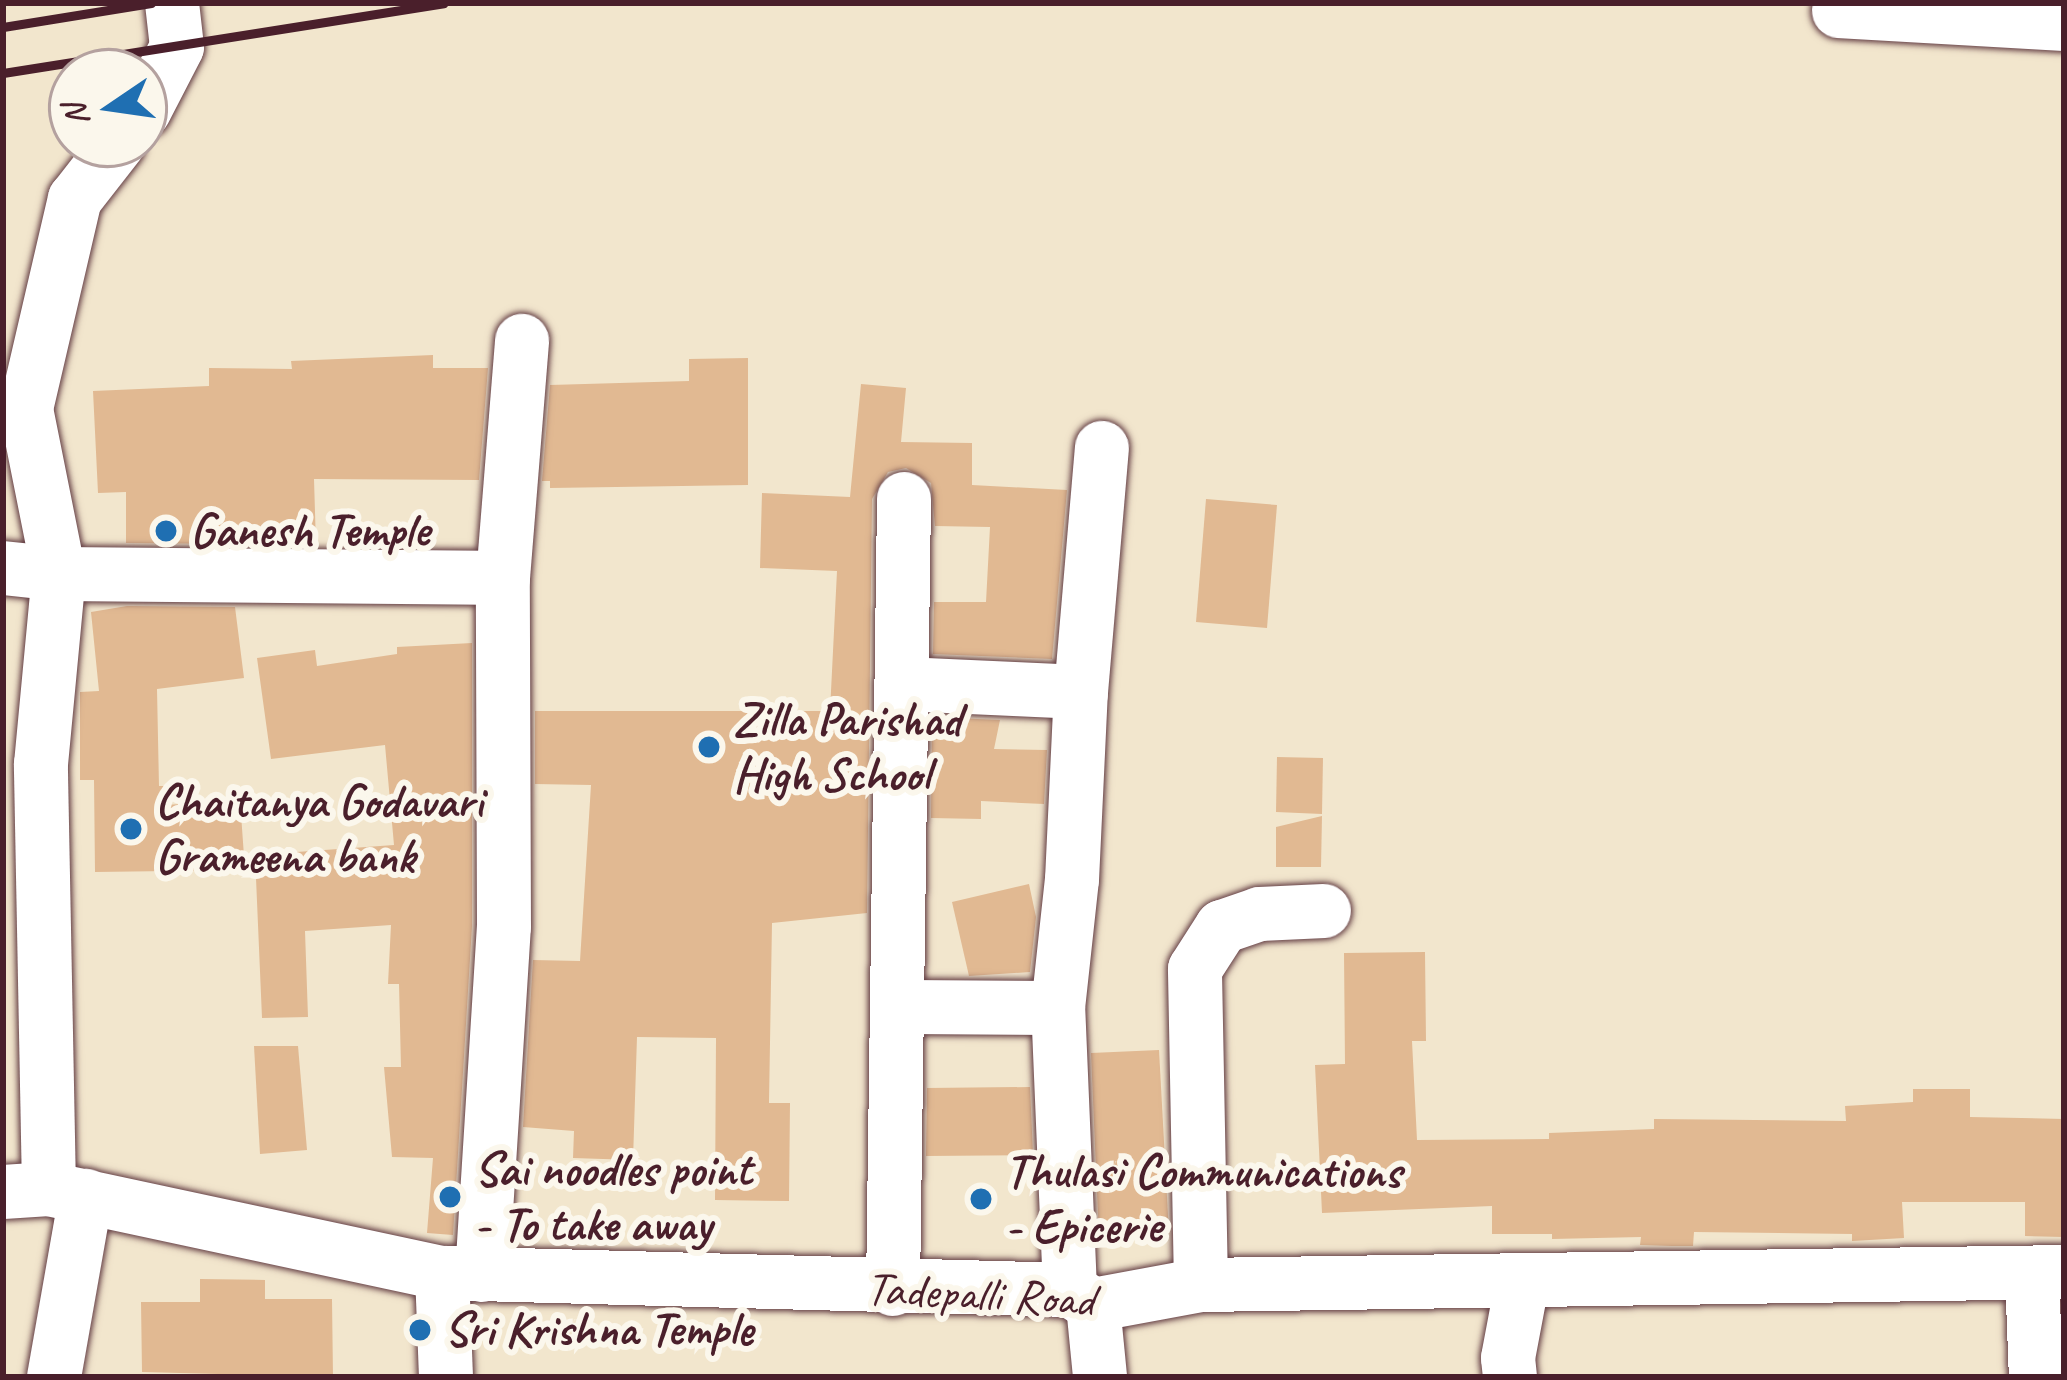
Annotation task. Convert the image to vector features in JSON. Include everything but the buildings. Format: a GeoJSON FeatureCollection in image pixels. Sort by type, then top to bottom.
{"type":"FeatureCollection","features":[{"type":"Feature","properties":{"kind":"street"},"geometry":{"type":"LineString","coordinates":[[168,64],[177,47],[172,3]]}},
{"type":"Feature","properties":{"kind":"street"},"geometry":{"type":"LineString","coordinates":[[1839,10],[2064,24]]}},
{"type":"Feature","properties":{"kind":"street"},"geometry":{"type":"LineString","coordinates":[[55,1377],[22,885],[41,764],[59,574],[26,410],[75,199],[99,168]]}},
{"type":"Feature","properties":{"kind":"street"},"geometry":{"type":"LineString","coordinates":[[446,1377],[504,927],[502,578],[522,341]]}},
{"type":"Feature","properties":{"kind":"street"},"geometry":{"type":"LineString","coordinates":[[1100,1377],[1082,1297],[1058,1008],[1072,880],[1081,692],[1102,448]]}},
{"type":"Feature","properties":{"kind":"street"},"geometry":{"type":"LineString","coordinates":[[893,1289],[904,499]]}},
{"type":"Feature","properties":{"kind":"street"},"geometry":{"type":"LineString","coordinates":[[3,568],[59,574],[502,578]]}},
{"type":"Feature","properties":{"kind":"street"},"geometry":{"type":"LineString","coordinates":[[903,684],[1081,692]]}},
{"type":"Feature","properties":{"kind":"street"},"geometry":{"type":"LineString","coordinates":[[1201,1286],[1195,969],[1222,927],[1261,914],[1324,911]]}},
{"type":"Feature","properties":{"kind":"street"},"geometry":{"type":"LineString","coordinates":[[899,1007],[1058,1008]]}},
{"type":"Feature","properties":{"kind":"street","name":"Tadepalli Road"},"geometry":{"type":"LineString","coordinates":[[46,1192],[462,1274],[1082,1297],[1201,1286],[2048,1274]]}},
{"type":"Feature","properties":{"kind":"street"},"geometry":{"type":"LineString","coordinates":[[2036,1377],[2048,1274]]}},
{"type":"Feature","properties":{"kind":"street"},"geometry":{"type":"LineString","coordinates":[[1510,1377],[1522,1285]]}},
{"type":"Feature","properties":{"kind":"railway"},"geometry":{"type":"LineString","coordinates":[[3,27],[151,3]]}},
{"type":"Feature","properties":{"kind":"railway"},"geometry":{"type":"LineString","coordinates":[[3,73],[443,3]]}},
{"type":"Feature","properties":{"kind":"place","name":"Ganesh Temple"},"geometry":{"type":"Point","coordinates":[166,531]}},
{"type":"Feature","properties":{"kind":"place","name":"Zilla Parishad High School"},"geometry":{"type":"Point","coordinates":[709,747]}},
{"type":"Feature","properties":{"kind":"place","name":"Chaitanya Godavari Grameena bank"},"geometry":{"type":"Point","coordinates":[131,829]}},
{"type":"Feature","properties":{"kind":"place","name":"Sai noodles point - To take away"},"geometry":{"type":"Point","coordinates":[450,1197]}},
{"type":"Feature","properties":{"kind":"place","name":"Thulasi Communications - Epicerie"},"geometry":{"type":"Point","coordinates":[981,1199]}},
{"type":"Feature","properties":{"kind":"place","name":"Sri Krishna Temple"},"geometry":{"type":"Point","coordinates":[420,1330]}}]}
